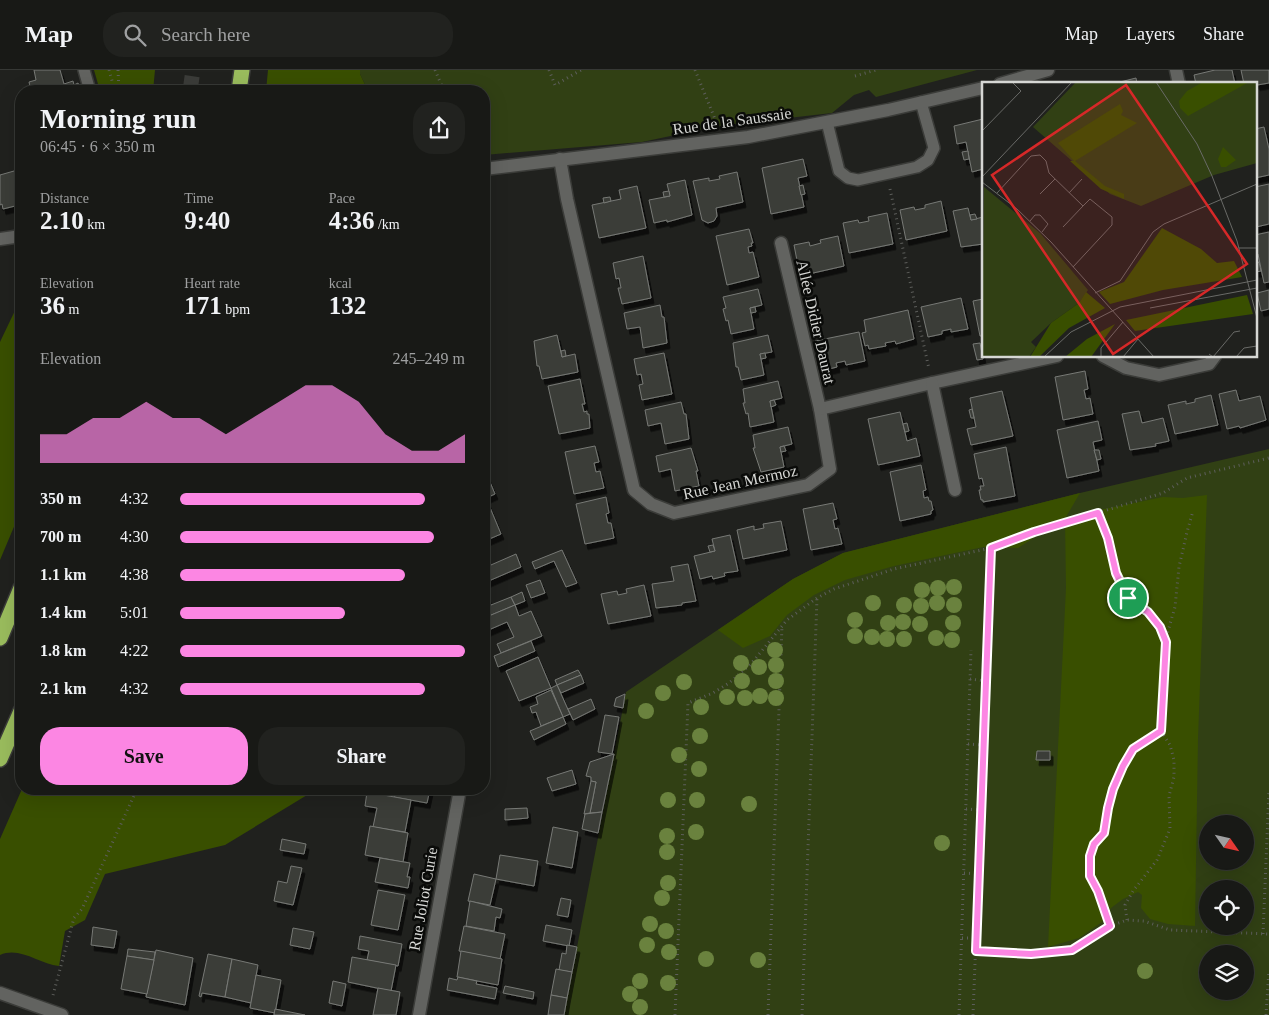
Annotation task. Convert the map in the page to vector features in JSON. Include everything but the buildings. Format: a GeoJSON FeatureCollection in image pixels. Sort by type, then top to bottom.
{"type":"FeatureCollection","features":[{"type":"Feature","properties":{"kind":"highway"},"geometry":{"type":"LineString","coordinates":[[240,85],[242,70]]}},
{"type":"Feature","properties":{"kind":"highway"},"geometry":{"type":"LineString","coordinates":[[0,638],[15,602]]}},
{"type":"Feature","properties":{"kind":"highway"},"geometry":{"type":"LineString","coordinates":[[0,759],[15,725]]}},
{"type":"Feature","properties":{"kind":"street"},"geometry":{"type":"LineString","coordinates":[[1007,82],[1048,70]]}},
{"type":"Feature","properties":{"kind":"street","name":"Rue de la Saussaie"},"geometry":{"type":"LineString","coordinates":[[490,167],[748,137],[982,88]]}},
{"type":"Feature","properties":{"kind":"street","name":"Rue Jean Mermoz"},"geometry":{"type":"LineString","coordinates":[[560,159],[567,198],[634,490],[651,504],[674,513],[808,485],[830,469],[820,409]]}},
{"type":"Feature","properties":{"kind":"street"},"geometry":{"type":"LineString","coordinates":[[0,239],[15,237]]}},
{"type":"Feature","properties":{"kind":"street","name":"Allée Didier Daurat"},"geometry":{"type":"LineString","coordinates":[[781,243],[820,409]]}},
{"type":"Feature","properties":{"kind":"street"},"geometry":{"type":"LineString","coordinates":[[820,409],[1039,358]]}},
{"type":"Feature","properties":{"kind":"street"},"geometry":{"type":"LineString","coordinates":[[1107,358],[1126,368],[1159,375],[1208,364],[1213,358]]}},
{"type":"Feature","properties":{"kind":"street"},"geometry":{"type":"LineString","coordinates":[[932,383],[955,490]]}},
{"type":"Feature","properties":{"kind":"street","name":"Rue Joliot Curie"},"geometry":{"type":"LineString","coordinates":[[419,1015],[459,795]]}},
{"type":"Feature","properties":{"kind":"street"},"geometry":{"type":"LineString","coordinates":[[0,993],[62,1015]]}},
{"type":"Feature","properties":{"kind":"lane"},"geometry":{"type":"LineString","coordinates":[[84,70],[88,85]]}},
{"type":"Feature","properties":{"kind":"lane"},"geometry":{"type":"LineString","coordinates":[[827,122],[839,171],[848,178],[858,180],[887,174],[917,167],[928,160],[934,148],[921,102]]}},
{"type":"Feature","properties":{"kind":"path"},"geometry":{"type":"LineString","coordinates":[[109,70],[113,85]]}},
{"type":"Feature","properties":{"kind":"path"},"geometry":{"type":"LineString","coordinates":[[118,70],[119,85]]}},
{"type":"Feature","properties":{"kind":"path"},"geometry":{"type":"LineString","coordinates":[[436,70],[442,85]]}},
{"type":"Feature","properties":{"kind":"path"},"geometry":{"type":"LineString","coordinates":[[549,70],[554,85],[582,70]]}},
{"type":"Feature","properties":{"kind":"path"},"geometry":{"type":"LineString","coordinates":[[695,70],[715,119]]}},
{"type":"Feature","properties":{"kind":"path"},"geometry":{"type":"LineString","coordinates":[[855,76],[876,70]]}},
{"type":"Feature","properties":{"kind":"path"},"geometry":{"type":"LineString","coordinates":[[887,174],[932,383]]}},
{"type":"Feature","properties":{"kind":"path"},"geometry":{"type":"LineString","coordinates":[[675,1015],[688,703],[729,683],[751,664],[782,625],[801,609],[834,589],[894,569],[991,548],[1034,532],[1163,493],[1187,478],[1269,458]]}},
{"type":"Feature","properties":{"kind":"path"},"geometry":{"type":"LineString","coordinates":[[1127,920],[1125,905],[1157,860],[1170,830],[1169,796],[1174,778],[1174,760],[1170,745],[1161,731],[1166,642],[1175,607],[1179,567],[1193,512]]}},
{"type":"Feature","properties":{"kind":"path"},"geometry":{"type":"LineString","coordinates":[[1098,513],[1108,538],[1116,573],[1128,598],[1148,612],[1160,627],[1166,642]]}},
{"type":"Feature","properties":{"kind":"path"},"geometry":{"type":"LineString","coordinates":[[973,1015],[991,548]]}},
{"type":"Feature","properties":{"kind":"path"},"geometry":{"type":"LineString","coordinates":[[802,1015],[817,598]]}},
{"type":"Feature","properties":{"kind":"path"},"geometry":{"type":"LineString","coordinates":[[768,1015],[782,625]]}},
{"type":"Feature","properties":{"kind":"path"},"geometry":{"type":"LineString","coordinates":[[959,1015],[971,650]]}},
{"type":"Feature","properties":{"kind":"path"},"geometry":{"type":"LineString","coordinates":[[970,680],[986,681]]}},
{"type":"Feature","properties":{"kind":"path"},"geometry":{"type":"LineString","coordinates":[[1110,926],[1098,891],[1090,876],[1090,856],[1094,844],[1104,833],[1113,789],[1123,766],[1133,749],[1161,731]]}},
{"type":"Feature","properties":{"kind":"path"},"geometry":{"type":"LineString","coordinates":[[968,744],[983,745]]}},
{"type":"Feature","properties":{"kind":"path"},"geometry":{"type":"LineString","coordinates":[[1263,934],[1267,885],[1269,790]]}},
{"type":"Feature","properties":{"kind":"path"},"geometry":{"type":"LineString","coordinates":[[49,1010],[74,918],[82,909],[135,795]]}},
{"type":"Feature","properties":{"kind":"path"},"geometry":{"type":"LineString","coordinates":[[966,809],[981,810]]}},
{"type":"Feature","properties":{"kind":"path"},"geometry":{"type":"LineString","coordinates":[[964,874],[978,874]]}},
{"type":"Feature","properties":{"kind":"path"},"geometry":{"type":"LineString","coordinates":[[976,951],[1031,954],[1072,950],[1110,926],[1127,920],[1144,921],[1170,930],[1269,934]]}},
{"type":"Feature","properties":{"kind":"path"},"geometry":{"type":"LineString","coordinates":[[962,938],[976,938]]}},
{"type":"Feature","properties":{"kind":"path"},"geometry":{"type":"LineString","coordinates":[[1266,1015],[1269,970]]}},
{"type":"Feature","properties":{"kind":"green space"},"geometry":{"type":"Polygon","coordinates":[[[94,70],[155,70],[154,85],[98,85],[94,70]]]}},
{"type":"Feature","properties":{"kind":"green space"},"geometry":{"type":"Polygon","coordinates":[[[268,70],[360,70],[365,85],[267,85],[268,70]]]}},
{"type":"Feature","properties":{"kind":"green space"},"geometry":{"type":"Polygon","coordinates":[[[360,70],[977,70],[876,97],[869,90],[854,95],[832,113],[718,126],[642,142],[490,155],[490,85],[365,85],[360,70]]]}},
{"type":"Feature","properties":{"kind":"green space"},"geometry":{"type":"Polygon","coordinates":[[[15,311],[15,524],[0,560],[0,342],[15,311]]]}},
{"type":"Feature","properties":{"kind":"green space"},"geometry":{"type":"Polygon","coordinates":[[[1269,449],[1269,1015],[564,1015],[626,692],[793,579],[843,553],[1080,493],[1269,449]]]}},
{"type":"Feature","properties":{"kind":"green space"},"geometry":{"type":"Polygon","coordinates":[[[1080,493],[1066,517],[1163,497],[1183,498],[1207,495],[1198,739],[1195,926],[1168,924],[1150,919],[1141,908],[1142,895],[1138,892],[1123,899],[1111,908],[1102,922],[1079,938],[1048,947],[1066,588],[1065,518],[1018,548],[983,547],[894,566],[845,580],[814,595],[787,615],[770,636],[743,648],[718,630],[793,579],[843,553],[1080,493]]]}},
{"type":"Feature","properties":{"kind":"green space"},"geometry":{"type":"Polygon","coordinates":[[[19,795],[307,795],[225,845],[105,874],[85,920],[65,931],[59,966],[22,954],[7,953],[0,955],[0,839],[19,795]]]}},
{"type":"Feature","properties":{"kind":"tunnel"},"geometry":{"type":"LineString","coordinates":[[191,85],[193,70]]}},
{"type":"Feature","properties":{"kind":"route"},"geometry":{"type":"LineString","coordinates":[[1098,513],[1108,538],[1116,573],[1128,598],[1148,612],[1160,627],[1166,642],[1163,665],[1161,731],[1133,749],[1123,766],[1113,789],[1104,833],[1094,844],[1090,856],[1090,876],[1098,891],[1110,926],[1072,950],[1045,954],[976,951],[991,548],[1034,532],[1098,513]]}}]}
